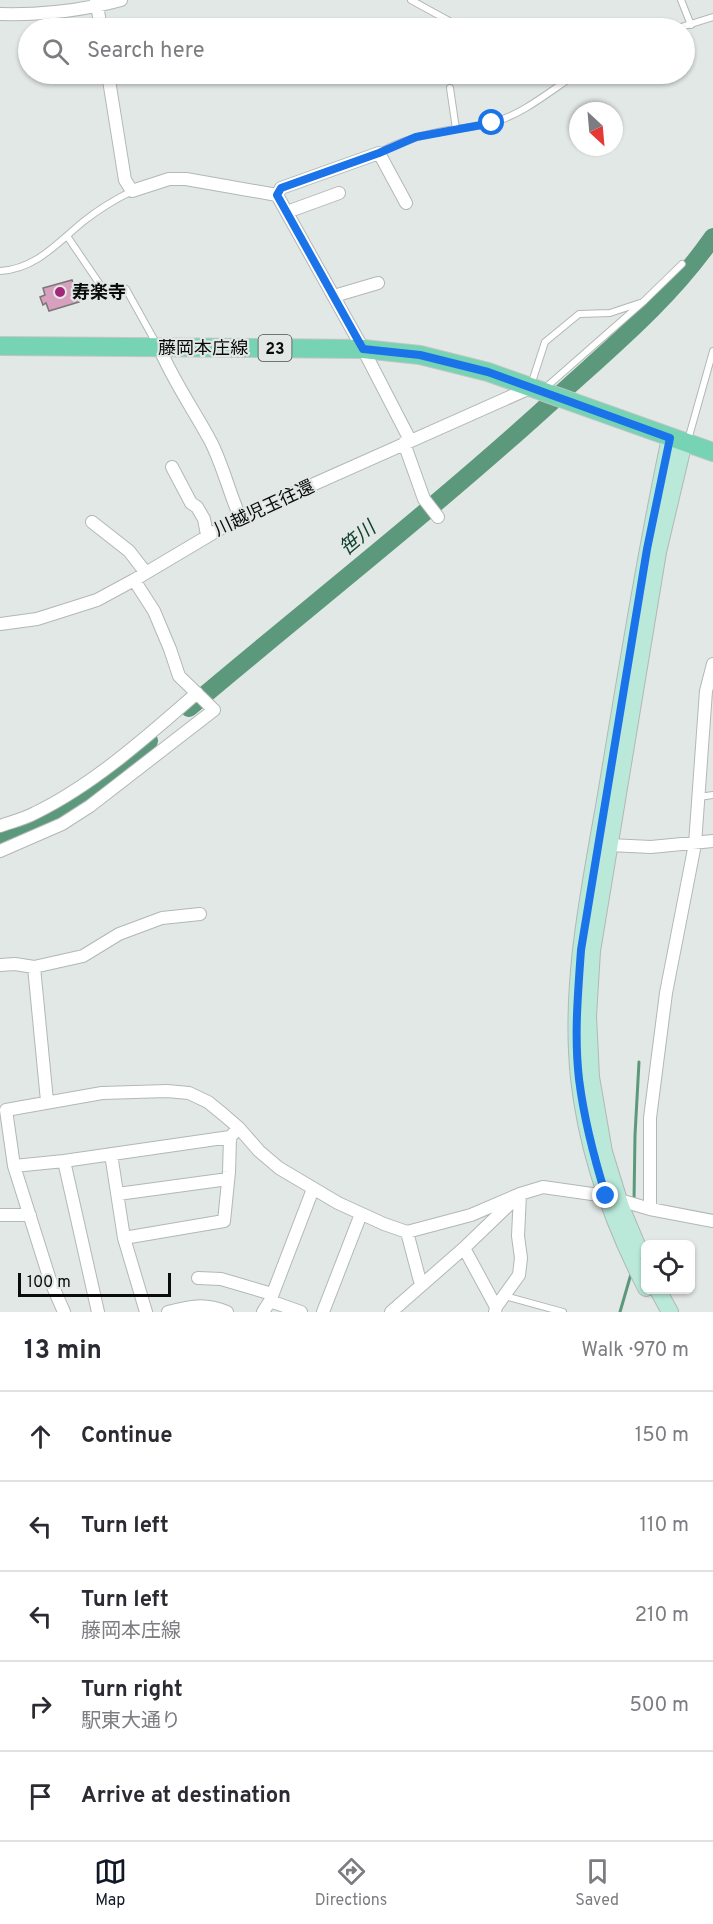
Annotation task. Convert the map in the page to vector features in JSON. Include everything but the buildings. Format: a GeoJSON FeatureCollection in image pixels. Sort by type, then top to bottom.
{"type":"FeatureCollection","features":[{"type":"Feature","properties":{"kind":"main road","name":"藤岡本庄線"},"geometry":{"type":"LineString","coordinates":[[0,346],[363,349],[405,352],[442,359],[488,372],[713,452]]}},
{"type":"Feature","properties":{"kind":"street"},"geometry":{"type":"LineString","coordinates":[[0,14],[40,15],[121,0]]}},
{"type":"Feature","properties":{"kind":"street"},"geometry":{"type":"LineString","coordinates":[[96,3],[99,18]]}},
{"type":"Feature","properties":{"kind":"street"},"geometry":{"type":"LineString","coordinates":[[110,84],[125,180],[132,191],[169,179],[186,179],[277,195],[363,349],[407,441],[424,499],[438,517]]}},
{"type":"Feature","properties":{"kind":"street"},"geometry":{"type":"LineString","coordinates":[[277,195],[281,188],[379,153],[406,203]]}},
{"type":"Feature","properties":{"kind":"street"},"geometry":{"type":"LineString","coordinates":[[287,212],[339,193]]}},
{"type":"Feature","properties":{"kind":"street"},"geometry":{"type":"LineString","coordinates":[[334,296],[378,283]]}},
{"type":"Feature","properties":{"kind":"street"},"geometry":{"type":"LineString","coordinates":[[159,347],[170,374],[215,451],[240,517]]}},
{"type":"Feature","properties":{"kind":"street","name":"川越児玉往還"},"geometry":{"type":"LineString","coordinates":[[0,624],[37,619],[97,600],[240,517],[407,441],[539,391]]}},
{"type":"Feature","properties":{"kind":"street"},"geometry":{"type":"LineString","coordinates":[[641,1278],[609,1211],[613,1198],[591,1077],[588,1016],[592,951],[658,552],[680,441]]}},
{"type":"Feature","properties":{"kind":"street"},"geometry":{"type":"LineString","coordinates":[[641,1256],[593,1155],[579,1078],[576,1016],[581,950],[647,549],[680,441]]}},
{"type":"Feature","properties":{"kind":"street"},"geometry":{"type":"LineString","coordinates":[[172,467],[191,503],[197,507],[204,519],[207,535]]}},
{"type":"Feature","properties":{"kind":"street"},"geometry":{"type":"LineString","coordinates":[[92,522],[129,551],[146,573]]}},
{"type":"Feature","properties":{"kind":"street"},"geometry":{"type":"LineString","coordinates":[[0,852],[62,824],[90,806],[214,710],[179,676],[154,612],[135,580]]}},
{"type":"Feature","properties":{"kind":"street"},"geometry":{"type":"LineString","coordinates":[[650,1209],[650,1118],[666,993],[695,844],[706,691],[713,664]]}},
{"type":"Feature","properties":{"kind":"street"},"geometry":{"type":"LineString","coordinates":[[0,826],[34,814],[74,789],[136,746],[197,693]]}},
{"type":"Feature","properties":{"kind":"street"},"geometry":{"type":"LineString","coordinates":[[609,845],[651,847],[713,841]]}},
{"type":"Feature","properties":{"kind":"street"},"geometry":{"type":"LineString","coordinates":[[0,965],[15,964],[34,967],[83,956],[119,934],[162,918],[200,914]]}},
{"type":"Feature","properties":{"kind":"street"},"geometry":{"type":"LineString","coordinates":[[34,967],[47,1101]]}},
{"type":"Feature","properties":{"kind":"street"},"geometry":{"type":"LineString","coordinates":[[60,1311],[14,1166],[6,1110],[102,1093],[178,1091],[199,1096],[208,1102],[234,1132],[279,1168],[361,1214],[408,1232],[471,1215],[520,1194],[543,1187],[613,1198],[650,1209],[713,1221]]}},
{"type":"Feature","properties":{"kind":"street"},"geometry":{"type":"LineString","coordinates":[[14,1166],[111,1154],[234,1132]]}},
{"type":"Feature","properties":{"kind":"street"},"geometry":{"type":"LineString","coordinates":[[124,1238],[224,1221],[234,1132]]}},
{"type":"Feature","properties":{"kind":"street"},"geometry":{"type":"LineString","coordinates":[[111,1154],[124,1238],[146,1312]]}},
{"type":"Feature","properties":{"kind":"street"},"geometry":{"type":"LineString","coordinates":[[64,1161],[98,1312]]}},
{"type":"Feature","properties":{"kind":"street"},"geometry":{"type":"LineString","coordinates":[[117,1194],[228,1179]]}},
{"type":"Feature","properties":{"kind":"street"},"geometry":{"type":"LineString","coordinates":[[268,1302],[313,1189]]}},
{"type":"Feature","properties":{"kind":"street"},"geometry":{"type":"LineString","coordinates":[[392,1312],[520,1194]]}},
{"type":"Feature","properties":{"kind":"street"},"geometry":{"type":"LineString","coordinates":[[496,1310],[519,1275],[520,1194]]}},
{"type":"Feature","properties":{"kind":"street"},"geometry":{"type":"LineString","coordinates":[[323,1312],[361,1214]]}},
{"type":"Feature","properties":{"kind":"street"},"geometry":{"type":"LineString","coordinates":[[0,1215],[30,1215]]}},
{"type":"Feature","properties":{"kind":"street"},"geometry":{"type":"LineString","coordinates":[[408,1232],[422,1285]]}},
{"type":"Feature","properties":{"kind":"street"},"geometry":{"type":"LineString","coordinates":[[464,1248],[496,1310]]}},
{"type":"Feature","properties":{"kind":"street"},"geometry":{"type":"LineString","coordinates":[[198,1278],[221,1279],[268,1302],[301,1312]]}},
{"type":"Feature","properties":{"kind":"street"},"geometry":{"type":"LineString","coordinates":[[648,1294],[657,1312]]}},
{"type":"Feature","properties":{"kind":"street"},"geometry":{"type":"LineString","coordinates":[[660,1294],[670,1312]]}},
{"type":"Feature","properties":{"kind":"street"},"geometry":{"type":"LineString","coordinates":[[168,1312],[195,1305],[214,1307],[227,1312]]}},
{"type":"Feature","properties":{"kind":"lane"},"geometry":{"type":"LineString","coordinates":[[411,0],[444,18]]}},
{"type":"Feature","properties":{"kind":"lane"},"geometry":{"type":"LineString","coordinates":[[681,0],[688,18]]}},
{"type":"Feature","properties":{"kind":"lane"},"geometry":{"type":"LineString","coordinates":[[695,24],[713,17]]}},
{"type":"Feature","properties":{"kind":"lane"},"geometry":{"type":"LineString","coordinates":[[379,153],[416,137],[481,126],[504,119],[560,84]]}},
{"type":"Feature","properties":{"kind":"lane"},"geometry":{"type":"LineString","coordinates":[[450,88],[456,129]]}},
{"type":"Feature","properties":{"kind":"lane"},"geometry":{"type":"LineString","coordinates":[[0,271],[18,268],[39,259],[86,219],[132,191]]}},
{"type":"Feature","properties":{"kind":"lane"},"geometry":{"type":"LineString","coordinates":[[67,236],[101,286],[106,288],[120,286],[126,289],[159,347]]}},
{"type":"Feature","properties":{"kind":"lane"},"geometry":{"type":"LineString","coordinates":[[539,391],[643,302],[682,264]]}},
{"type":"Feature","properties":{"kind":"lane"},"geometry":{"type":"LineString","coordinates":[[539,391],[545,342],[579,314],[609,313],[643,302]]}},
{"type":"Feature","properties":{"kind":"lane"},"geometry":{"type":"LineString","coordinates":[[680,441],[713,351]]}},
{"type":"Feature","properties":{"kind":"lane"},"geometry":{"type":"LineString","coordinates":[[699,797],[713,795]]}},
{"type":"Feature","properties":{"kind":"lane"},"geometry":{"type":"LineString","coordinates":[[505,1295],[563,1312]]}},
{"type":"Feature","properties":{"kind":"waterway","name":"笹川"},"geometry":{"type":"LineString","coordinates":[[189,708],[421,515],[599,359],[660,301],[713,237]]}},
{"type":"Feature","properties":{"kind":"waterway","name":"笹川"},"geometry":{"type":"LineString","coordinates":[[0,835],[42,818],[79,796],[149,741]]}},
{"type":"Feature","properties":{"kind":"waterway"},"geometry":{"type":"LineString","coordinates":[[634,1201],[639,1062]]}},
{"type":"Feature","properties":{"kind":"waterway"},"geometry":{"type":"LineString","coordinates":[[620,1312],[631,1274]]}},
{"type":"Feature","properties":{"kind":"place","name":"寿楽寺"},"geometry":{"type":"Point","coordinates":[60,292]}},
{"type":"Feature","properties":{"kind":"route"},"geometry":{"type":"LineString","coordinates":[[492,123],[416,137],[379,153],[281,188],[277,195],[363,349],[396,351],[442,359],[488,372],[670,438],[647,549],[581,950],[576,1016],[579,1078],[593,1155],[606,1196]]}}]}
